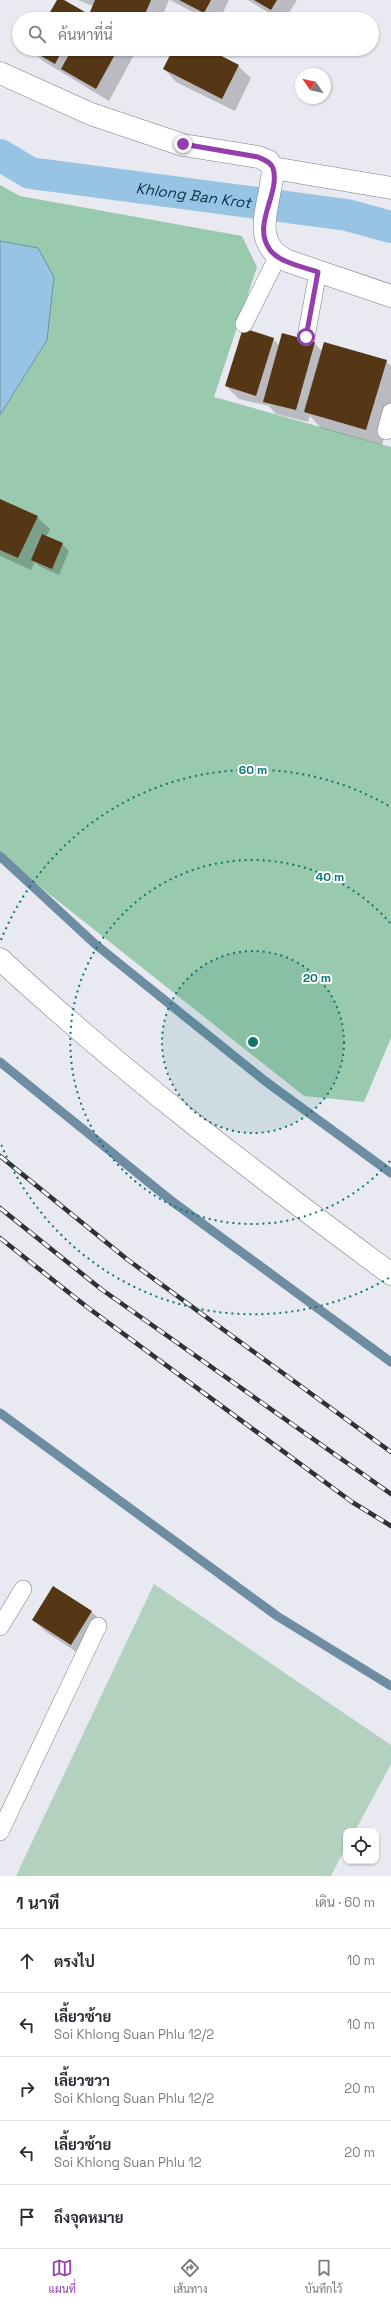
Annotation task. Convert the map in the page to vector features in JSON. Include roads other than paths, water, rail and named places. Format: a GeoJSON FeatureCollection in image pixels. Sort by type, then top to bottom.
{"type":"FeatureCollection","features":[{"type":"Feature","properties":{"kind":"street"},"geometry":{"type":"LineString","coordinates":[[0,73],[91,114],[183,144],[258,157],[268,162],[273,176],[264,233],[267,243],[278,256],[318,272],[391,296]]}},
{"type":"Feature","properties":{"kind":"street"},"geometry":{"type":"LineString","coordinates":[[273,176],[391,188]]}},
{"type":"Feature","properties":{"kind":"street"},"geometry":{"type":"LineString","coordinates":[[0,959],[139,1081],[244,1164],[391,1274]]}},
{"type":"Feature","properties":{"kind":"lane"},"geometry":{"type":"LineString","coordinates":[[244,324],[278,256]]}},
{"type":"Feature","properties":{"kind":"lane"},"geometry":{"type":"LineString","coordinates":[[306,337],[318,272]]}},
{"type":"Feature","properties":{"kind":"lane"},"geometry":{"type":"LineString","coordinates":[[386,431],[391,412]]}},
{"type":"Feature","properties":{"kind":"lane"},"geometry":{"type":"LineString","coordinates":[[0,1627],[23,1589]]}},
{"type":"Feature","properties":{"kind":"lane"},"geometry":{"type":"LineString","coordinates":[[0,1832],[98,1626]]}},
{"type":"Feature","properties":{"kind":"water"},"geometry":{"type":"Polygon","coordinates":[[[0,241],[38,248],[54,277],[47,340],[0,415],[0,241]]]}},
{"type":"Feature","properties":{"kind":"waterway","name":"Khlong Ban Krot"},"geometry":{"type":"LineString","coordinates":[[0,155],[30,173],[347,215],[391,227]]}},
{"type":"Feature","properties":{"kind":"waterway"},"geometry":{"type":"LineString","coordinates":[[0,856],[95,944],[265,1081],[391,1173]]}},
{"type":"Feature","properties":{"kind":"waterway"},"geometry":{"type":"LineString","coordinates":[[0,1062],[173,1202],[391,1362]]}},
{"type":"Feature","properties":{"kind":"waterway"},"geometry":{"type":"LineString","coordinates":[[0,1413],[277,1616],[391,1686]]}},
{"type":"Feature","properties":{"kind":"railway"},"geometry":{"type":"LineString","coordinates":[[0,1156],[128,1260],[391,1452]]}},
{"type":"Feature","properties":{"kind":"railway"},"geometry":{"type":"LineString","coordinates":[[0,1208],[101,1289],[391,1494]]}},
{"type":"Feature","properties":{"kind":"railway"},"geometry":{"type":"LineString","coordinates":[[0,1238],[87,1307],[352,1502],[391,1526]]}}]}
